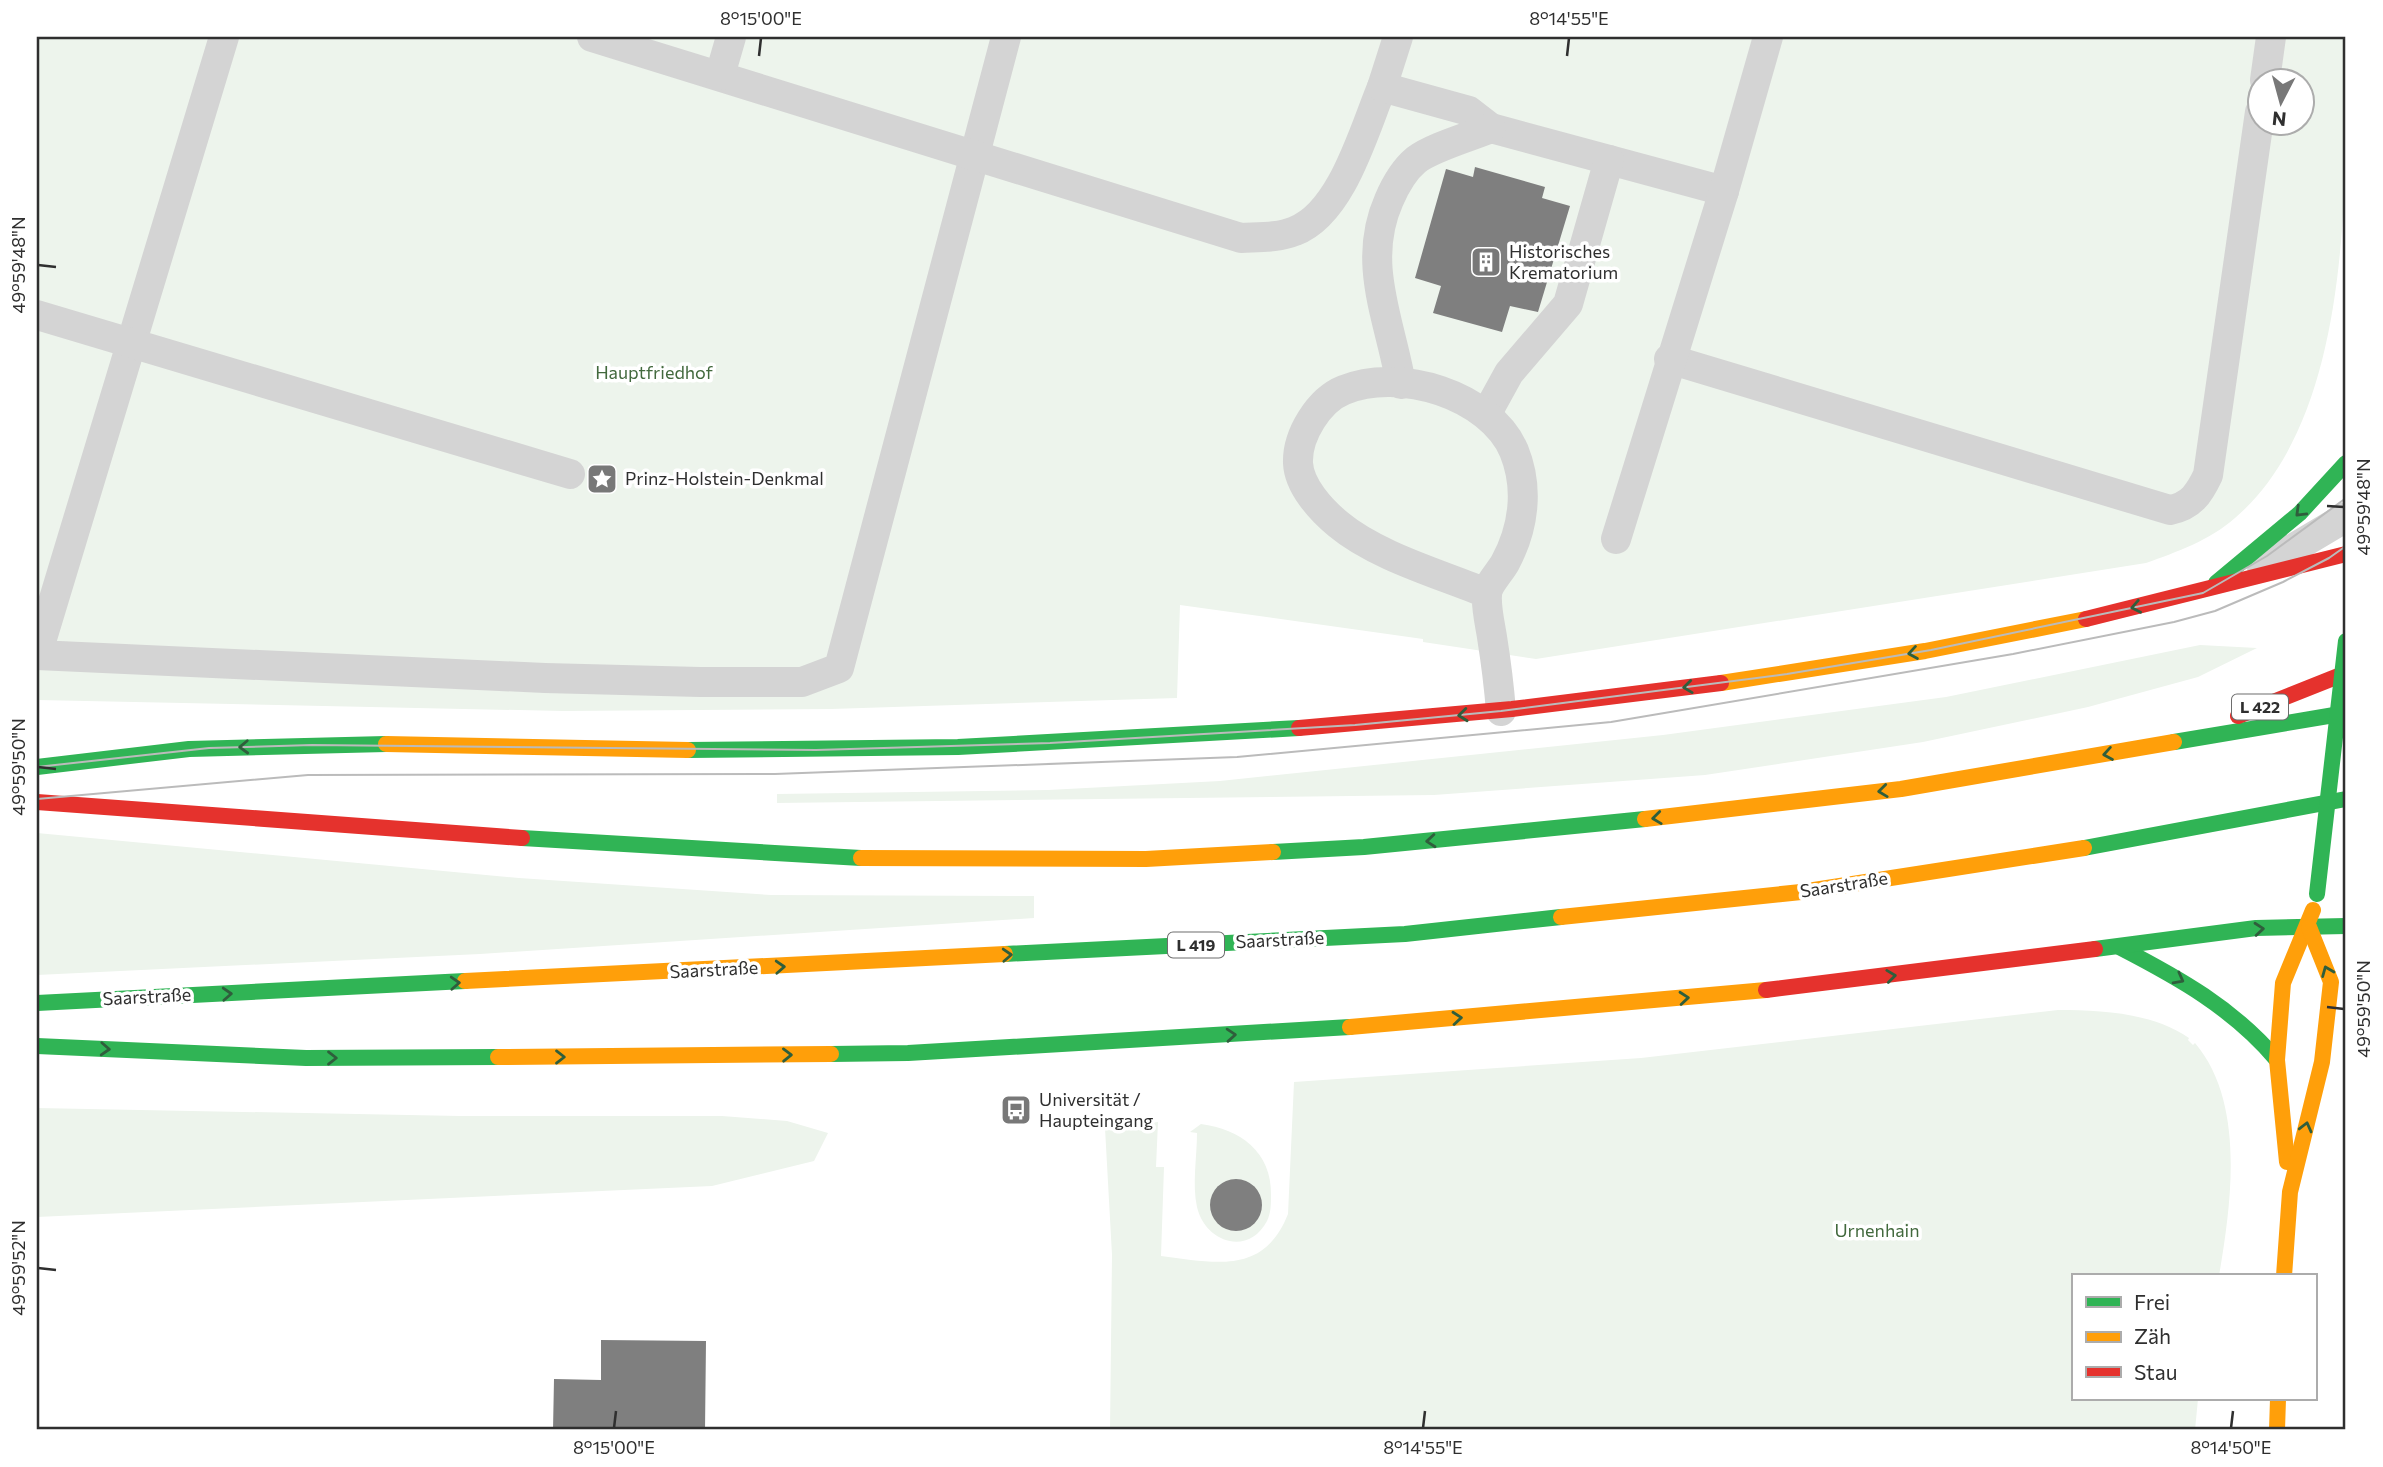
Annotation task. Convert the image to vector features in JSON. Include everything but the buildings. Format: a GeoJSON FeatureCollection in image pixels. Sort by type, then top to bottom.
{"type":"FeatureCollection","features":[{"type":"Feature","properties":{"kind":"main road"},"geometry":{"type":"LineString","coordinates":[[2203,593],[2300,513],[2346,463]]}},
{"type":"Feature","properties":{"kind":"main road"},"geometry":{"type":"LineString","coordinates":[[37,767],[209,748],[312,745],[816,750],[1050,743],[1355,725],[1501,711],[1787,674],[1931,650],[2203,593],[2346,554]]}},
{"type":"Feature","properties":{"kind":"main road"},"geometry":{"type":"LineString","coordinates":[[2284,1274],[2290,1192],[2277,1060],[2283,983],[2309,927],[2317,894],[2346,641]]}},
{"type":"Feature","properties":{"kind":"main road","name":"L 422"},"geometry":{"type":"LineString","coordinates":[[2175,743],[2346,673]]}},
{"type":"Feature","properties":{"kind":"main road"},"geometry":{"type":"LineString","coordinates":[[37,802],[621,845],[839,857],[1146,859],[1364,847],[1562,829],[1901,789],[2346,713]]}},
{"type":"Feature","properties":{"kind":"main road","name":"Saarstraße"},"geometry":{"type":"LineString","coordinates":[[37,1003],[1405,934],[1801,892],[2150,838],[2346,799]]}},
{"type":"Feature","properties":{"kind":"main road"},"geometry":{"type":"LineString","coordinates":[[37,1046],[306,1058],[908,1053],[1350,1027],[1544,1011],[1824,984],[2256,928],[2346,926]]}},
{"type":"Feature","properties":{"kind":"main road"},"geometry":{"type":"LineString","coordinates":[[2290,1192],[2322,1062],[2332,982],[2309,927]]}},
{"type":"Feature","properties":{"kind":"main road"},"geometry":{"type":"LineString","coordinates":[[2119,947],[2228,1007],[2253,1029],[2277,1060]]}},
{"type":"Feature","properties":{"kind":"main road"},"geometry":{"type":"LineString","coordinates":[[2277,1430],[2278,1400]]}},
{"type":"Feature","properties":{"kind":"lane"},"geometry":{"type":"LineString","coordinates":[[224,37],[37,655],[545,678],[802,682],[839,668],[1006,37]]}},
{"type":"Feature","properties":{"kind":"lane"},"geometry":{"type":"LineString","coordinates":[[592,37],[1211,231],[1241,238],[1270,237],[1296,231],[1316,218],[1334,198],[1382,87],[1398,37]]}},
{"type":"Feature","properties":{"kind":"lane"},"geometry":{"type":"LineString","coordinates":[[720,75],[732,37]]}},
{"type":"Feature","properties":{"kind":"lane"},"geometry":{"type":"LineString","coordinates":[[1615,538],[1669,359],[1724,191],[1768,37]]}},
{"type":"Feature","properties":{"kind":"lane"},"geometry":{"type":"LineString","coordinates":[[2267,66],[2271,37]]}},
{"type":"Feature","properties":{"kind":"lane"},"geometry":{"type":"LineString","coordinates":[[1382,87],[1469,111],[1491,128],[1724,191]]}},
{"type":"Feature","properties":{"kind":"lane"},"geometry":{"type":"LineString","coordinates":[[1401,384],[1377,269],[1376,237],[1383,213],[1397,182],[1417,159],[1491,128]]}},
{"type":"Feature","properties":{"kind":"lane"},"geometry":{"type":"LineString","coordinates":[[1669,359],[2170,510],[2185,507],[2199,493],[2208,475],[2257,136]]}},
{"type":"Feature","properties":{"kind":"lane"},"geometry":{"type":"LineString","coordinates":[[1487,413],[1510,373],[1568,304],[1609,160]]}},
{"type":"Feature","properties":{"kind":"lane"},"geometry":{"type":"LineString","coordinates":[[37,314],[570,474]]}},
{"type":"Feature","properties":{"kind":"lane"},"geometry":{"type":"LineString","coordinates":[[1486,593],[1352,534],[1324,511],[1304,481],[1298,464],[1301,442],[1325,401],[1344,390],[1373,383],[1401,384],[1457,396],[1487,413],[1513,449],[1523,484],[1524,503],[1519,528],[1506,561],[1486,593],[1501,711]]}},
{"type":"Feature","properties":{"kind":"lane"},"geometry":{"type":"LineString","coordinates":[[2203,593],[2269,564],[2346,517]]}},
{"type":"Feature","properties":{"kind":"green space","name":"Hauptfriedhof"},"geometry":{"type":"Polygon","coordinates":[[[37,37],[2346,37],[2345,159],[2335,293],[2322,359],[2303,420],[2274,474],[2235,518],[2204,539],[2181,550],[2146,563],[1536,659],[1423,642],[1423,639],[1180,605],[1177,698],[831,709],[563,711],[37,700],[37,37]]]}},
{"type":"Feature","properties":{"kind":"green space"},"geometry":{"type":"Polygon","coordinates":[[[2200,645],[2257,648],[2198,677],[2088,707],[1923,742],[1705,775],[1434,795],[777,803],[777,794],[1048,790],[1220,781],[1663,735],[1946,697],[2200,645]]]}},
{"type":"Feature","properties":{"kind":"green space"},"geometry":{"type":"Polygon","coordinates":[[[37,833],[519,878],[771,895],[1034,896],[1034,918],[480,954],[37,975],[37,833]]]}},
{"type":"Feature","properties":{"kind":"green space","name":"Urnenhain"},"geometry":{"type":"Polygon","coordinates":[[[2058,1010],[2092,1011],[2143,1018],[2160,1023],[2189,1038],[2211,1067],[2222,1095],[2228,1124],[2230,1187],[2219,1274],[2072,1274],[2072,1400],[2198,1400],[2195,1430],[1110,1430],[1112,1255],[1105,1128],[1158,1122],[1156,1167],[1164,1167],[1161,1256],[1219,1262],[1236,1260],[1252,1256],[1266,1247],[1278,1234],[1288,1214],[1294,1082],[1641,1058],[2058,1010]]]}},
{"type":"Feature","properties":{"kind":"green space"},"geometry":{"type":"Polygon","coordinates":[[[37,1108],[460,1116],[722,1116],[787,1121],[828,1133],[814,1161],[712,1186],[37,1217],[37,1108]]]}},
{"type":"Feature","properties":{"kind":"green space"},"geometry":{"type":"Polygon","coordinates":[[[1201,1124],[1241,1137],[1260,1155],[1266,1166],[1271,1195],[1269,1215],[1259,1232],[1249,1239],[1228,1241],[1209,1229],[1202,1219],[1197,1207],[1195,1189],[1197,1133],[1190,1132],[1201,1124]]]}},
{"type":"Feature","properties":{"kind":"tram line"},"geometry":{"type":"LineString","coordinates":[[37,767],[209,748],[312,745],[816,750],[1050,743],[1355,725],[1501,711],[1787,674],[1931,650],[2203,593],[2267,556],[2346,498]]}},
{"type":"Feature","properties":{"kind":"tram line"},"geometry":{"type":"LineString","coordinates":[[37,799],[308,775],[775,774],[1237,757],[1611,722],[2013,654],[2174,622],[2215,611],[2283,582],[2346,546]]}},
{"type":"Feature","properties":{"kind":"traffic: fast"},"geometry":{"type":"LineString","coordinates":[[2216,583],[2300,513],[2346,463]]}},
{"type":"Feature","properties":{"kind":"traffic: fast"},"geometry":{"type":"LineString","coordinates":[[2317,894],[2346,641]]}},
{"type":"Feature","properties":{"kind":"traffic: fast"},"geometry":{"type":"LineString","coordinates":[[2174,742],[2346,713]]}},
{"type":"Feature","properties":{"kind":"traffic: fast"},"geometry":{"type":"LineString","coordinates":[[688,750],[958,747],[1299,728]]}},
{"type":"Feature","properties":{"kind":"traffic: fast"},"geometry":{"type":"LineString","coordinates":[[37,767],[189,749],[386,744]]}},
{"type":"Feature","properties":{"kind":"traffic: fast"},"geometry":{"type":"LineString","coordinates":[[2084,848],[2346,799]]}},
{"type":"Feature","properties":{"kind":"traffic: fast"},"geometry":{"type":"LineString","coordinates":[[1273,852],[1364,847],[1645,819]]}},
{"type":"Feature","properties":{"kind":"traffic: fast"},"geometry":{"type":"LineString","coordinates":[[522,838],[861,858]]}},
{"type":"Feature","properties":{"kind":"traffic: fast"},"geometry":{"type":"LineString","coordinates":[[1005,954],[1405,934],[1561,917]]}},
{"type":"Feature","properties":{"kind":"traffic: fast"},"geometry":{"type":"LineString","coordinates":[[2095,949],[2256,928],[2346,926]]}},
{"type":"Feature","properties":{"kind":"traffic: fast"},"geometry":{"type":"LineString","coordinates":[[2119,947],[2204,996],[2242,1025],[2277,1060]]}},
{"type":"Feature","properties":{"kind":"traffic: fast"},"geometry":{"type":"LineString","coordinates":[[37,1003],[465,981]]}},
{"type":"Feature","properties":{"kind":"traffic: fast"},"geometry":{"type":"LineString","coordinates":[[831,1054],[908,1053],[1350,1027]]}},
{"type":"Feature","properties":{"kind":"traffic: fast"},"geometry":{"type":"LineString","coordinates":[[37,1046],[306,1058],[498,1057]]}},
{"type":"Feature","properties":{"kind":"traffic: slow"},"geometry":{"type":"LineString","coordinates":[[1721,683],[1925,651],[2086,619]]}},
{"type":"Feature","properties":{"kind":"traffic: slow"},"geometry":{"type":"LineString","coordinates":[[1645,819],[1901,789],[2174,742]]}},
{"type":"Feature","properties":{"kind":"traffic: slow"},"geometry":{"type":"LineString","coordinates":[[386,744],[688,750]]}},
{"type":"Feature","properties":{"kind":"traffic: slow"},"geometry":{"type":"LineString","coordinates":[[1561,917],[1801,892],[2084,848]]}},
{"type":"Feature","properties":{"kind":"traffic: slow"},"geometry":{"type":"LineString","coordinates":[[861,858],[1146,859],[1273,852]]}},
{"type":"Feature","properties":{"kind":"traffic: slow"},"geometry":{"type":"LineString","coordinates":[[2287,1162],[2277,1060],[2283,983],[2313,910]]}},
{"type":"Feature","properties":{"kind":"traffic: slow"},"geometry":{"type":"LineString","coordinates":[[2284,1274],[2290,1192],[2322,1062],[2331,982],[2309,927]]}},
{"type":"Feature","properties":{"kind":"traffic: slow"},"geometry":{"type":"LineString","coordinates":[[465,981],[1005,954]]}},
{"type":"Feature","properties":{"kind":"traffic: slow"},"geometry":{"type":"LineString","coordinates":[[1350,1027],[1766,990]]}},
{"type":"Feature","properties":{"kind":"traffic: slow"},"geometry":{"type":"LineString","coordinates":[[498,1057],[831,1054]]}},
{"type":"Feature","properties":{"kind":"traffic: slow"},"geometry":{"type":"LineString","coordinates":[[2277,1430],[2278,1400]]}},
{"type":"Feature","properties":{"kind":"traffic: jam"},"geometry":{"type":"LineString","coordinates":[[2086,619],[2346,554]]}},
{"type":"Feature","properties":{"kind":"traffic: jam"},"geometry":{"type":"LineString","coordinates":[[2238,716],[2346,673]]}},
{"type":"Feature","properties":{"kind":"traffic: jam"},"geometry":{"type":"LineString","coordinates":[[1299,728],[1512,709],[1721,683]]}},
{"type":"Feature","properties":{"kind":"traffic: jam"},"geometry":{"type":"LineString","coordinates":[[37,802],[522,838]]}},
{"type":"Feature","properties":{"kind":"traffic: jam"},"geometry":{"type":"LineString","coordinates":[[1766,990],[2095,949]]}},
{"type":"Feature","properties":{"kind":"place","name":"Historisches Krematorium"},"geometry":{"type":"Point","coordinates":[1486,262]}},
{"type":"Feature","properties":{"kind":"place","name":"Prinz-Holstein-Denkmal"},"geometry":{"type":"Point","coordinates":[602,479]}},
{"type":"Feature","properties":{"kind":"place","name":"Universität / Haupteingang"},"geometry":{"type":"Point","coordinates":[1016,1110]}}]}
